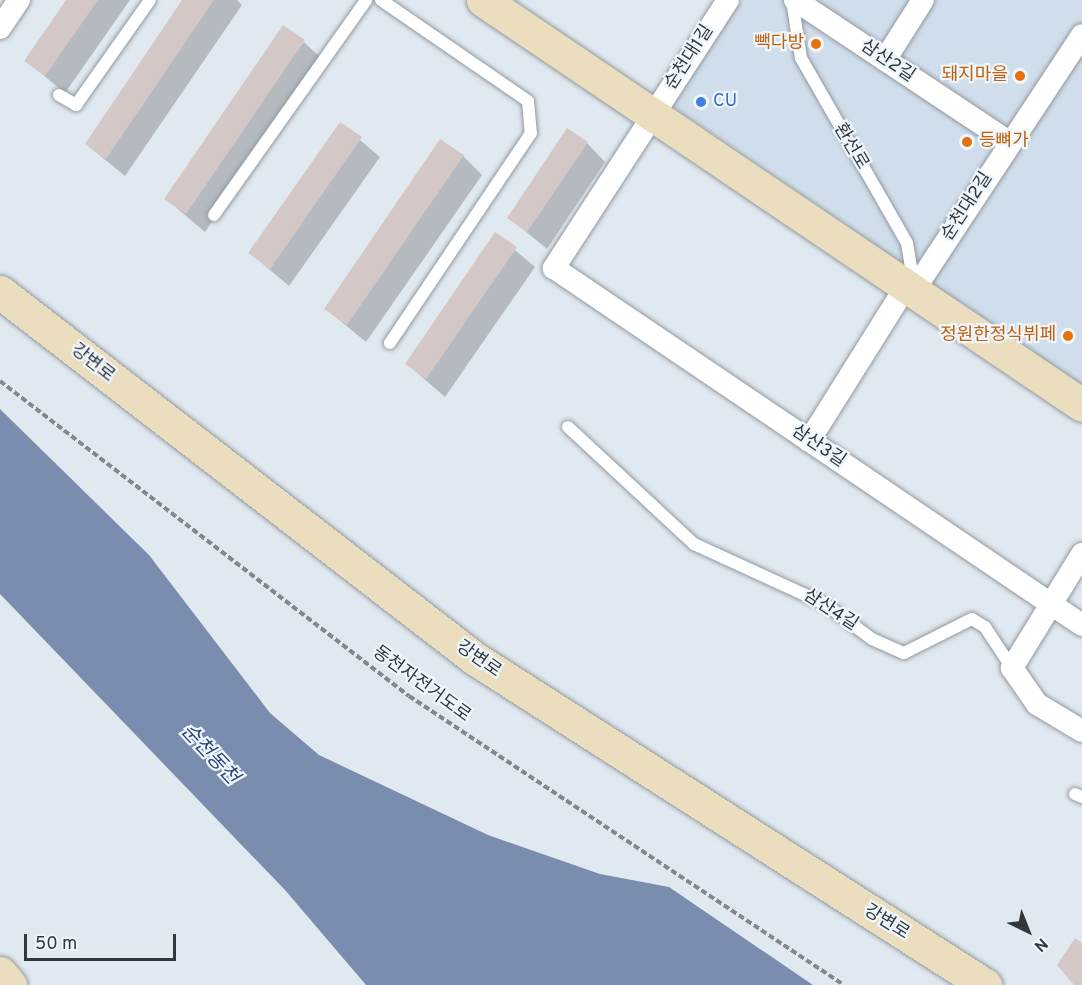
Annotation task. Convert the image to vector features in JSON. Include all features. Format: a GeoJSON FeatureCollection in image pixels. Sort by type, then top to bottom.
{"type":"FeatureCollection","features":[{"type":"Feature","properties":{"kind":"main road"},"geometry":{"type":"LineString","coordinates":[[483,0],[1082,405]]}},
{"type":"Feature","properties":{"kind":"main road","name":"강변로"},"geometry":{"type":"LineString","coordinates":[[0,292],[474,658],[985,985]]}},
{"type":"Feature","properties":{"kind":"main road"},"geometry":{"type":"LineString","coordinates":[[0,973],[10,985]]}},
{"type":"Feature","properties":{"kind":"street"},"geometry":{"type":"LineString","coordinates":[[0,28],[19,0]]}},
{"type":"Feature","properties":{"kind":"street","name":"순천대1길"},"geometry":{"type":"LineString","coordinates":[[653,116],[728,0]]}},
{"type":"Feature","properties":{"kind":"street","name":"삼산2길"},"geometry":{"type":"LineString","coordinates":[[794,0],[1010,143]]}},
{"type":"Feature","properties":{"kind":"street"},"geometry":{"type":"LineString","coordinates":[[885,60],[923,0]]}},
{"type":"Feature","properties":{"kind":"street","name":"순천대2길"},"geometry":{"type":"LineString","coordinates":[[910,287],[1082,36]]}},
{"type":"Feature","properties":{"kind":"street","name":"삼산3길"},"geometry":{"type":"LineString","coordinates":[[653,116],[554,268],[1049,605],[1082,625]]}},
{"type":"Feature","properties":{"kind":"street"},"geometry":{"type":"LineString","coordinates":[[808,441],[910,287]]}},
{"type":"Feature","properties":{"kind":"street"},"geometry":{"type":"LineString","coordinates":[[1012,668],[1082,554]]}},
{"type":"Feature","properties":{"kind":"street","name":"삼산4길"},"geometry":{"type":"LineString","coordinates":[[1012,668],[1037,704],[1082,731]]}},
{"type":"Feature","properties":{"kind":"lane"},"geometry":{"type":"LineString","coordinates":[[59,95],[76,105],[150,0]]}},
{"type":"Feature","properties":{"kind":"lane"},"geometry":{"type":"LineString","coordinates":[[214,215],[366,0]]}},
{"type":"Feature","properties":{"kind":"lane"},"geometry":{"type":"LineString","coordinates":[[381,0],[528,101],[531,133],[390,343]]}},
{"type":"Feature","properties":{"kind":"lane","name":"환선로"},"geometry":{"type":"LineString","coordinates":[[794,0],[801,58],[907,243],[910,287]]}},
{"type":"Feature","properties":{"kind":"lane","name":"삼산4길"},"geometry":{"type":"LineString","coordinates":[[568,427],[694,544],[825,604],[872,639],[904,653],[972,619],[985,627],[1012,668]]}},
{"type":"Feature","properties":{"kind":"path","name":"동천자전거도로"},"geometry":{"type":"LineString","coordinates":[[0,381],[409,696],[844,985]]}},
{"type":"Feature","properties":{"kind":"shaded area"},"geometry":{"type":"Polygon","coordinates":[[[728,0],[1082,0],[1082,386],[661,98],[728,0]]]}},
{"type":"Feature","properties":{"kind":"water","name":"순천동천"},"geometry":{"type":"Polygon","coordinates":[[[0,409],[149,555],[270,713],[319,755],[488,835],[600,874],[669,887],[813,985],[366,985],[285,890],[0,594],[0,409]]]}},
{"type":"Feature","properties":{"kind":"building"},"geometry":{"type":"Polygon","coordinates":[[[66,0],[98,0],[45,76],[24,61],[66,0]]]}},
{"type":"Feature","properties":{"kind":"building"},"geometry":{"type":"Polygon","coordinates":[[[182,0],[214,0],[106,159],[85,144],[182,0]]]}},
{"type":"Feature","properties":{"kind":"building"},"geometry":{"type":"Polygon","coordinates":[[[283,25],[305,40],[186,214],[164,199],[283,25]]]}},
{"type":"Feature","properties":{"kind":"building"},"geometry":{"type":"Polygon","coordinates":[[[340,122],[362,137],[270,269],[248,253],[340,122]]]}},
{"type":"Feature","properties":{"kind":"building"},"geometry":{"type":"Polygon","coordinates":[[[567,128],[588,142],[527,232],[507,218],[567,128]]]}},
{"type":"Feature","properties":{"kind":"building"},"geometry":{"type":"Polygon","coordinates":[[[440,139],[464,155],[347,325],[324,309],[440,139]]]}},
{"type":"Feature","properties":{"kind":"building"},"geometry":{"type":"Polygon","coordinates":[[[495,232],[517,247],[426,379],[405,364],[495,232]]]}},
{"type":"Feature","properties":{"kind":"building"},"geometry":{"type":"Polygon","coordinates":[[[1075,938],[1082,943],[1082,985],[1074,985],[1057,965],[1075,938]]]}},
{"type":"Feature","properties":{"kind":"place","name":"빽다방"},"geometry":{"type":"Point","coordinates":[816,44]}},
{"type":"Feature","properties":{"kind":"place","name":"돼지마을"},"geometry":{"type":"Point","coordinates":[1020,76]}},
{"type":"Feature","properties":{"kind":"place","name":"CU"},"geometry":{"type":"Point","coordinates":[701,102]}},
{"type":"Feature","properties":{"kind":"place","name":"등뼈가"},"geometry":{"type":"Point","coordinates":[967,142]}},
{"type":"Feature","properties":{"kind":"place","name":"정원한정식뷔페"},"geometry":{"type":"Point","coordinates":[1068,336]}}]}
